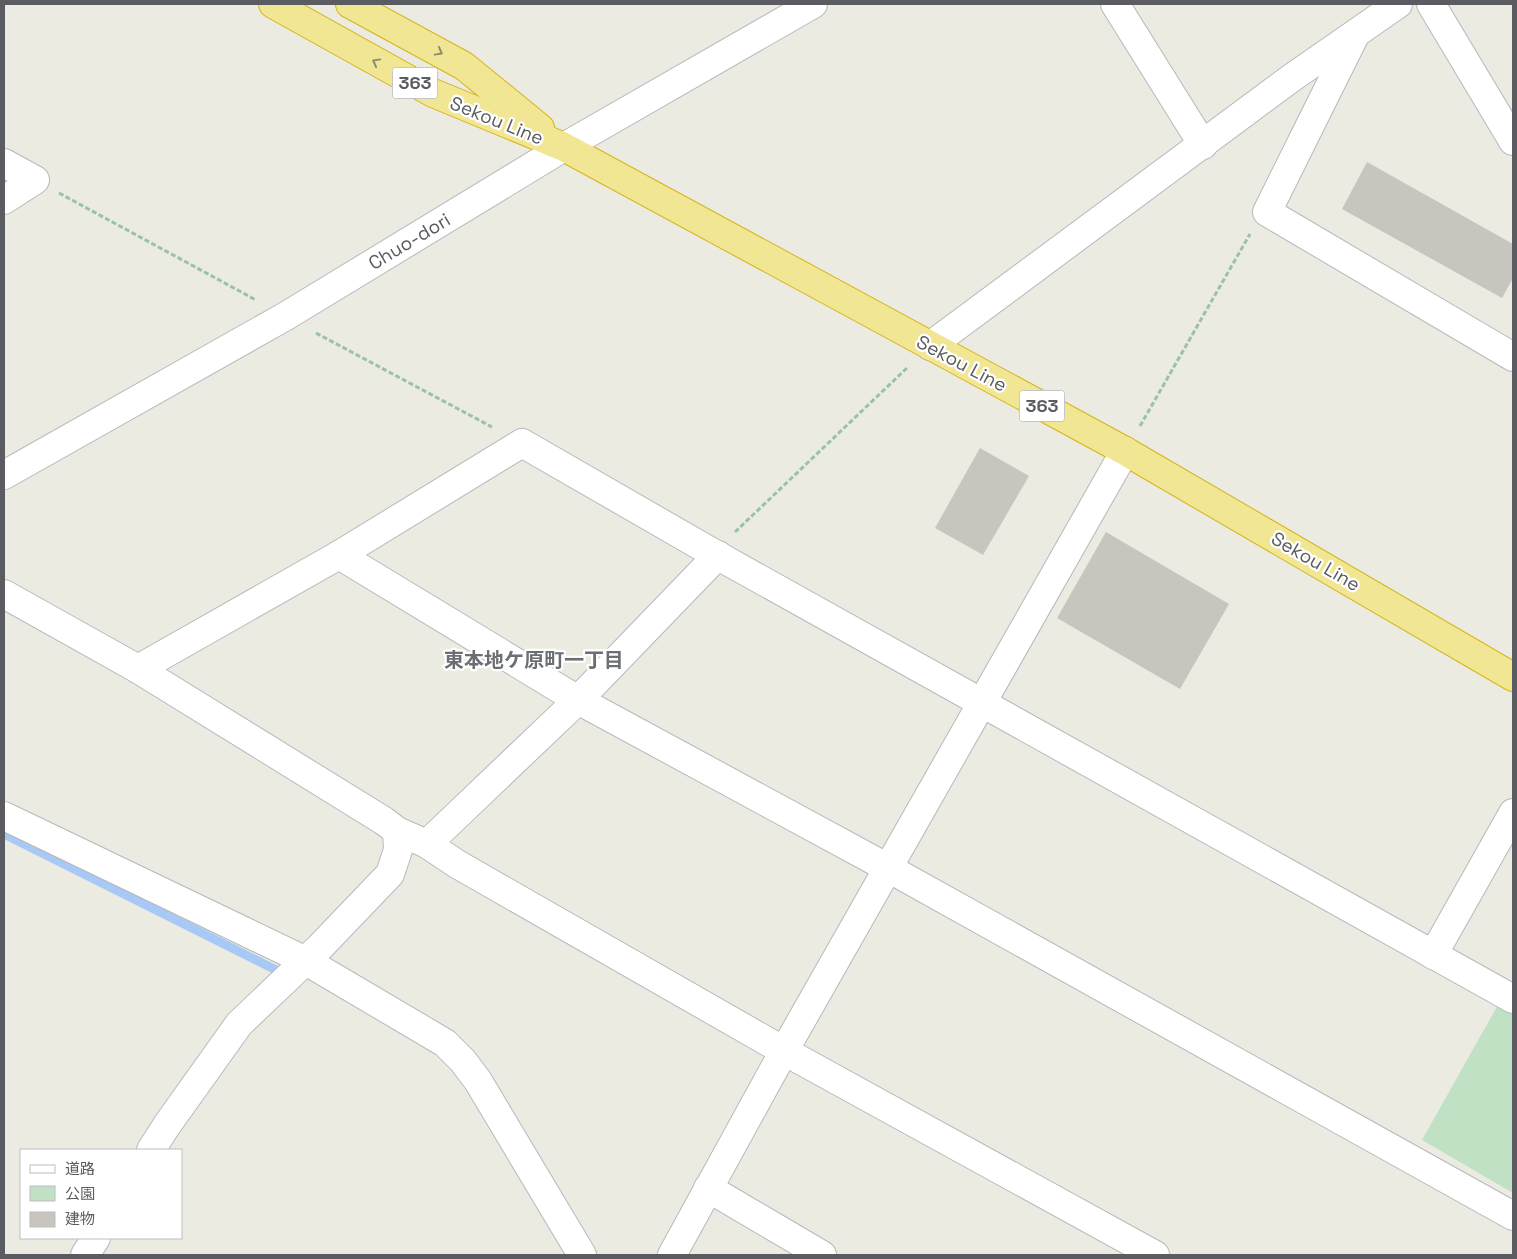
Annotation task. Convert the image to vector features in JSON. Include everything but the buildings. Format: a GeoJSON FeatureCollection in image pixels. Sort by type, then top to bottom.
{"type":"FeatureCollection","features":[{"type":"Feature","properties":{"kind":"highway","name":"Sekou Line"},"geometry":{"type":"LineString","coordinates":[[273,4],[433,93],[564,147],[1125,451],[1513,676]]}},
{"type":"Feature","properties":{"kind":"highway","name":"Sekou Line"},"geometry":{"type":"LineString","coordinates":[[350,4],[464,66],[564,147]]}},
{"type":"Feature","properties":{"kind":"street","name":"Chuo-dori"},"geometry":{"type":"LineString","coordinates":[[4,475],[286,316],[564,147],[813,4]]}},
{"type":"Feature","properties":{"kind":"street"},"geometry":{"type":"LineString","coordinates":[[1116,4],[1203,145]]}},
{"type":"Feature","properties":{"kind":"street"},"geometry":{"type":"LineString","coordinates":[[930,346],[1290,79],[1398,4]]}},
{"type":"Feature","properties":{"kind":"street"},"geometry":{"type":"LineString","coordinates":[[1431,4],[1513,141]]}},
{"type":"Feature","properties":{"kind":"street"},"geometry":{"type":"LineString","coordinates":[[1356,32],[1267,212],[1513,357]]}},
{"type":"Feature","properties":{"kind":"street"},"geometry":{"type":"LineString","coordinates":[[4,163],[34,180],[4,200]]}},
{"type":"Feature","properties":{"kind":"street"},"geometry":{"type":"LineString","coordinates":[[138,669],[339,555],[522,443],[716,554],[1513,999]]}},
{"type":"Feature","properties":{"kind":"street"},"geometry":{"type":"LineString","coordinates":[[672,1255],[784,1051],[1125,451]]}},
{"type":"Feature","properties":{"kind":"street"},"geometry":{"type":"LineString","coordinates":[[427,844],[578,700],[716,554]]}},
{"type":"Feature","properties":{"kind":"street"},"geometry":{"type":"LineString","coordinates":[[339,555],[578,700],[888,868],[1513,1216]]}},
{"type":"Feature","properties":{"kind":"street"},"geometry":{"type":"LineString","coordinates":[[4,594],[138,669],[384,821],[397,831],[427,844],[457,864],[784,1051],[1155,1255]]}},
{"type":"Feature","properties":{"kind":"street"},"geometry":{"type":"LineString","coordinates":[[1433,955],[1513,813]]}},
{"type":"Feature","properties":{"kind":"street"},"geometry":{"type":"LineString","coordinates":[[4,816],[306,961],[445,1043],[463,1061],[478,1081],[582,1255]]}},
{"type":"Feature","properties":{"kind":"street"},"geometry":{"type":"LineString","coordinates":[[151,1149],[239,1024],[306,961],[390,874],[398,850],[397,831]]}},
{"type":"Feature","properties":{"kind":"street"},"geometry":{"type":"LineString","coordinates":[[708,1188],[822,1255]]}},
{"type":"Feature","properties":{"kind":"street"},"geometry":{"type":"LineString","coordinates":[[85,1255],[95,1239]]}},
{"type":"Feature","properties":{"kind":"path"},"geometry":{"type":"LineString","coordinates":[[34,180],[522,443]]}},
{"type":"Feature","properties":{"kind":"path"},"geometry":{"type":"LineString","coordinates":[[1125,451],[1252,230],[1274,215]]}},
{"type":"Feature","properties":{"kind":"path"},"geometry":{"type":"LineString","coordinates":[[716,554],[930,346]]}},
{"type":"Feature","properties":{"kind":"green space"},"geometry":{"type":"Polygon","coordinates":[[[1499,1003],[1513,1012],[1513,1193],[1422,1140],[1499,1003]]]}},
{"type":"Feature","properties":{"kind":"waterway"},"geometry":{"type":"LineString","coordinates":[[4,834],[276,970]]}},
{"type":"Feature","properties":{"kind":"district","name":"東本地ケ原町一丁目"},"geometry":{"type":"Point","coordinates":[534,660]}}]}
